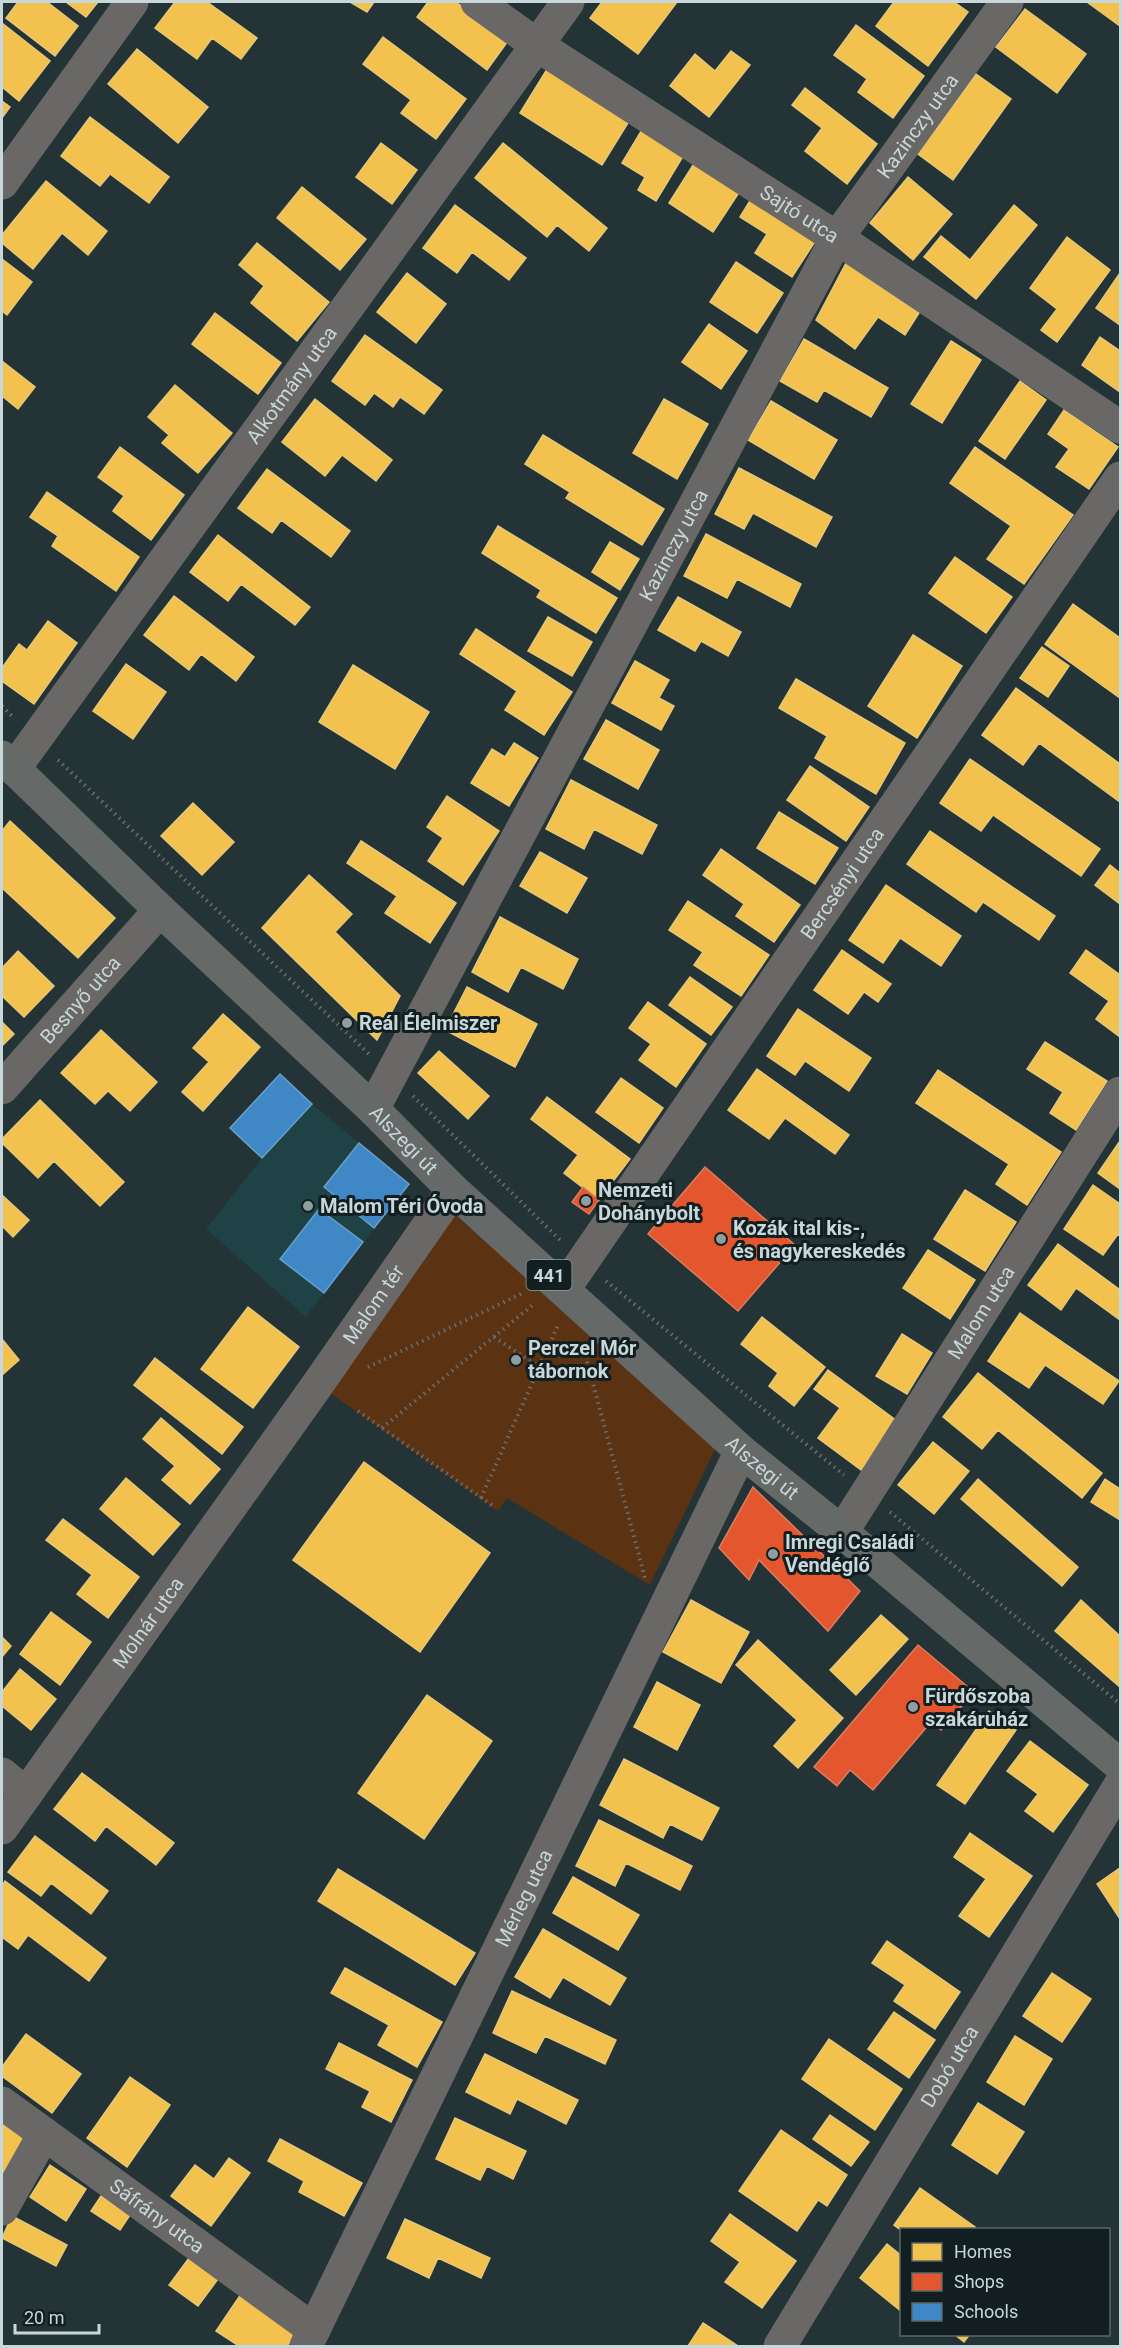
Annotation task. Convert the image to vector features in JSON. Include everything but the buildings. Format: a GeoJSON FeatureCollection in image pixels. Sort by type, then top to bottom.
{"type":"FeatureCollection","features":[{"type":"Feature","properties":{"kind":"main road","name":"Alszegi út"},"geometry":{"type":"LineString","coordinates":[[8,763],[160,910],[373,1109],[453,1190],[555,1302],[842,1532],[1120,1765]]}},
{"type":"Feature","properties":{"kind":"street"},"geometry":{"type":"LineString","coordinates":[[2,183],[132,2]]}},
{"type":"Feature","properties":{"kind":"street","name":"Sajtó utca"},"geometry":{"type":"LineString","coordinates":[[477,2],[537,45],[837,238],[1120,428]]}},
{"type":"Feature","properties":{"kind":"street","name":"Alkotmány utca"},"geometry":{"type":"LineString","coordinates":[[8,763],[36,739],[568,2]]}},
{"type":"Feature","properties":{"kind":"street","name":"Kazinczy utca"},"geometry":{"type":"LineString","coordinates":[[373,1109],[837,238],[1007,2]]}},
{"type":"Feature","properties":{"kind":"street","name":"Bercsényi utca"},"geometry":{"type":"LineString","coordinates":[[555,1302],[1120,478]]}},
{"type":"Feature","properties":{"kind":"street","name":"Besnyő utca"},"geometry":{"type":"LineString","coordinates":[[2,1088],[160,910]]}},
{"type":"Feature","properties":{"kind":"street","name":"Malom utca"},"geometry":{"type":"LineString","coordinates":[[842,1532],[1120,1093]]}},
{"type":"Feature","properties":{"kind":"street","name":"Malom tér"},"geometry":{"type":"LineString","coordinates":[[294,1417],[453,1190]]}},
{"type":"Feature","properties":{"kind":"street","name":"Molnár utca"},"geometry":{"type":"LineString","coordinates":[[2,1828],[14,1784],[294,1417]]}},
{"type":"Feature","properties":{"kind":"street","name":"Mérleg utca"},"geometry":{"type":"LineString","coordinates":[[310,2338],[741,1451]]}},
{"type":"Feature","properties":{"kind":"street","name":"Dobó utca"},"geometry":{"type":"LineString","coordinates":[[780,2346],[1120,1785]]}},
{"type":"Feature","properties":{"kind":"street","name":"Sáfrány utca"},"geometry":{"type":"LineString","coordinates":[[2,2103],[310,2338]]}},
{"type":"Feature","properties":{"kind":"street"},"geometry":{"type":"LineString","coordinates":[[2,2210],[44,2134]]}},
{"type":"Feature","properties":{"kind":"path"},"geometry":{"type":"LineString","coordinates":[[2,706],[392,1075],[582,1262]]}},
{"type":"Feature","properties":{"kind":"path"},"geometry":{"type":"LineString","coordinates":[[364,1369],[529,1290]]}},
{"type":"Feature","properties":{"kind":"path"},"geometry":{"type":"LineString","coordinates":[[382,1428],[494,1337],[555,1302]]}},
{"type":"Feature","properties":{"kind":"path"},"geometry":{"type":"LineString","coordinates":[[481,1498],[539,1367],[555,1302]]}},
{"type":"Feature","properties":{"kind":"path"},"geometry":{"type":"LineString","coordinates":[[494,1337],[539,1367]]}},
{"type":"Feature","properties":{"kind":"path"},"geometry":{"type":"LineString","coordinates":[[583,1346],[657,1624]]}},
{"type":"Feature","properties":{"kind":"path"},"geometry":{"type":"LineString","coordinates":[[358,1411],[493,1506]]}},
{"type":"Feature","properties":{"kind":"shaded area","name":"Malom Téri Óvoda"},"geometry":{"type":"Polygon","coordinates":[[[312,1104],[409,1184],[306,1317],[206,1229],[262,1158],[312,1104]]]}},
{"type":"Feature","properties":{"kind":"shaded area"},"geometry":{"type":"Polygon","coordinates":[[[449,1210],[718,1443],[650,1585],[507,1498],[498,1511],[323,1388],[449,1210]]]}},
{"type":"Feature","properties":{"kind":"place","name":"Reál Élelmiszer"},"geometry":{"type":"Point","coordinates":[347,1023]}},
{"type":"Feature","properties":{"kind":"place","name":"Nemzeti Dohánybolt"},"geometry":{"type":"Point","coordinates":[586,1201]}},
{"type":"Feature","properties":{"kind":"place","name":"Malom Téri Óvoda"},"geometry":{"type":"Point","coordinates":[308,1206]}},
{"type":"Feature","properties":{"kind":"place","name":"Kozák ital kis-, és nagykereskedés"},"geometry":{"type":"Point","coordinates":[721,1239]}},
{"type":"Feature","properties":{"kind":"place","name":"Perczel Mór tábornok"},"geometry":{"type":"Point","coordinates":[516,1360]}},
{"type":"Feature","properties":{"kind":"place","name":"Imregi Családi Vendéglő"},"geometry":{"type":"Point","coordinates":[773,1554]}},
{"type":"Feature","properties":{"kind":"place","name":"Fürdőszoba szakáruház"},"geometry":{"type":"Point","coordinates":[913,1707]}}]}
